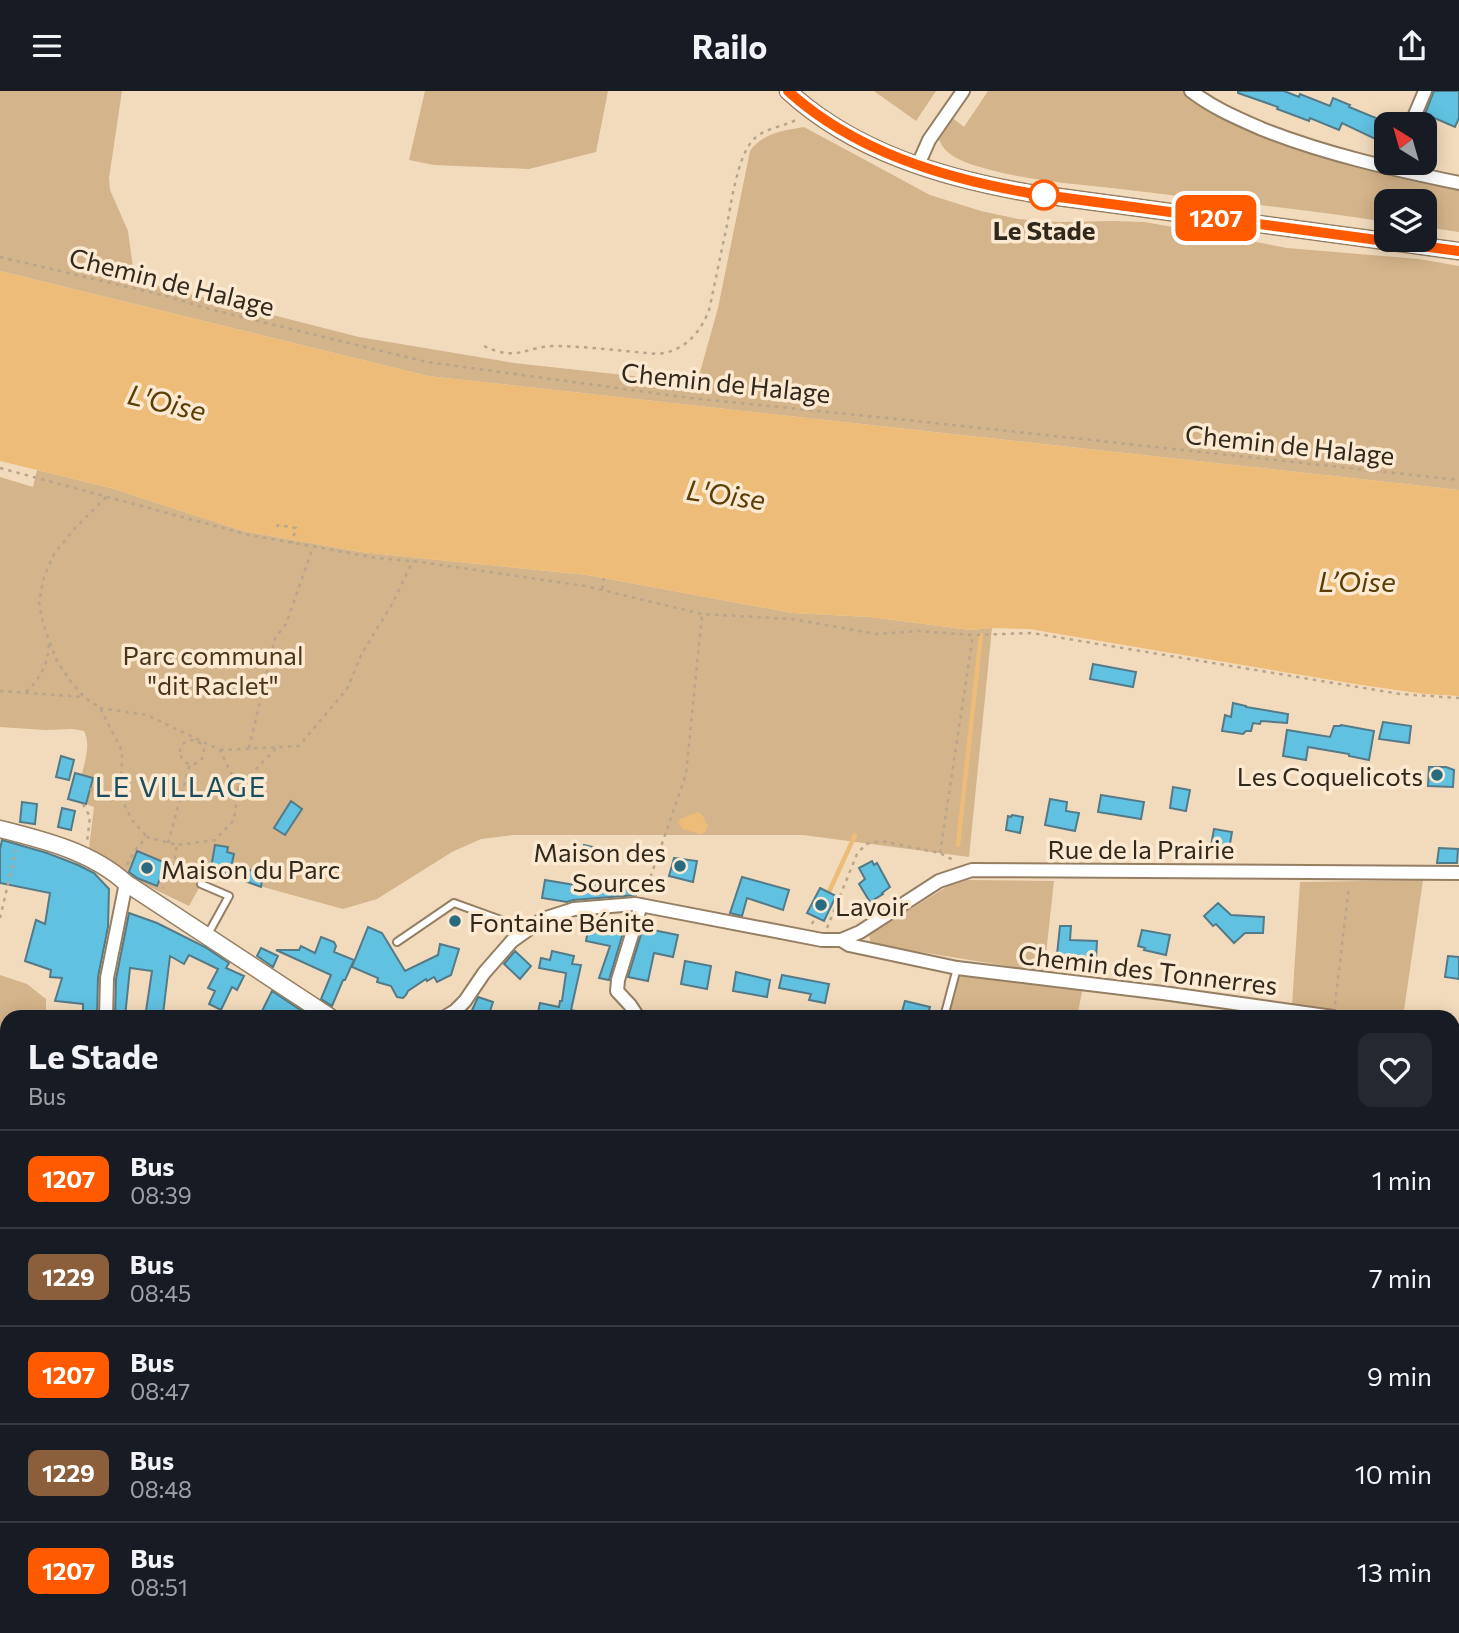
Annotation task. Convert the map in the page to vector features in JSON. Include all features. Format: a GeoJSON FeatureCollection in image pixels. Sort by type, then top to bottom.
{"type":"FeatureCollection","features":[{"type":"Feature","properties":{"kind":"main road"},"geometry":{"type":"LineString","coordinates":[[788,91],[826,121],[872,147],[918,165],[972,181],[1029,193],[1459,251]]}},
{"type":"Feature","properties":{"kind":"main road"},"geometry":{"type":"LineString","coordinates":[[0,829],[53,844],[107,868],[319,1010]]}},
{"type":"Feature","properties":{"kind":"street"},"geometry":{"type":"LineString","coordinates":[[918,165],[929,140],[963,91]]}},
{"type":"Feature","properties":{"kind":"street"},"geometry":{"type":"LineString","coordinates":[[1191,91],[1224,114],[1296,142],[1374,161]]}},
{"type":"Feature","properties":{"kind":"street"},"geometry":{"type":"LineString","coordinates":[[1416,112],[1425,91]]}},
{"type":"Feature","properties":{"kind":"street"},"geometry":{"type":"LineString","coordinates":[[1428,175],[1459,183]]}},
{"type":"Feature","properties":{"kind":"street","name":"Rue de la Prairie"},"geometry":{"type":"LineString","coordinates":[[841,940],[860,932],[939,881],[972,870],[1459,873]]}},
{"type":"Feature","properties":{"kind":"street"},"geometry":{"type":"LineString","coordinates":[[106,1010],[107,978],[124,878]]}},
{"type":"Feature","properties":{"kind":"street"},"geometry":{"type":"LineString","coordinates":[[456,1010],[505,948],[526,929],[543,919],[574,909],[629,903],[822,940],[841,940]]}},
{"type":"Feature","properties":{"kind":"street"},"geometry":{"type":"LineString","coordinates":[[634,1010],[617,991],[641,905]]}},
{"type":"Feature","properties":{"kind":"street","name":"Chemin des Tonnerres"},"geometry":{"type":"LineString","coordinates":[[841,940],[849,945],[957,968],[1334,1010]]}},
{"type":"Feature","properties":{"kind":"lane"},"geometry":{"type":"LineString","coordinates":[[201,884],[229,897],[207,936]]}},
{"type":"Feature","properties":{"kind":"lane"},"geometry":{"type":"LineString","coordinates":[[397,942],[454,903],[526,929]]}},
{"type":"Feature","properties":{"kind":"lane"},"geometry":{"type":"LineString","coordinates":[[946,1010],[957,968]]}},
{"type":"Feature","properties":{"kind":"path"},"geometry":{"type":"LineString","coordinates":[[484,346],[510,354],[558,346],[657,355],[682,347],[696,334],[709,310],[737,177],[749,144],[766,130],[791,123],[808,108]]}},
{"type":"Feature","properties":{"kind":"path","name":"Chemin de Halage"},"geometry":{"type":"LineString","coordinates":[[0,257],[427,362],[690,398],[1459,480]]}},
{"type":"Feature","properties":{"kind":"path"},"geometry":{"type":"LineString","coordinates":[[0,468],[248,535],[377,558],[602,589],[702,614],[792,619],[876,634],[919,631],[973,635],[1032,633],[1400,694],[1459,698]]}},
{"type":"Feature","properties":{"kind":"path"},"geometry":{"type":"LineString","coordinates":[[107,496],[54,554],[44,577],[39,602],[43,624],[57,661],[71,683],[84,697],[100,708],[147,715],[220,750],[299,746],[347,689],[362,653],[391,606],[413,561]]}},
{"type":"Feature","properties":{"kind":"path"},"geometry":{"type":"LineString","coordinates":[[277,527],[296,528],[292,543]]}},
{"type":"Feature","properties":{"kind":"path"},"geometry":{"type":"LineString","coordinates":[[249,748],[275,638],[286,624],[313,547]]}},
{"type":"Feature","properties":{"kind":"path"},"geometry":{"type":"LineString","coordinates":[[602,589],[604,578]]}},
{"type":"Feature","properties":{"kind":"path"},"geometry":{"type":"LineString","coordinates":[[641,905],[686,774],[702,614]]}},
{"type":"Feature","properties":{"kind":"path"},"geometry":{"type":"LineString","coordinates":[[940,853],[973,635]]}},
{"type":"Feature","properties":{"kind":"path"},"geometry":{"type":"LineString","coordinates":[[26,693],[38,681],[44,669],[49,640]]}},
{"type":"Feature","properties":{"kind":"path"},"geometry":{"type":"LineString","coordinates":[[0,691],[84,697]]}},
{"type":"Feature","properties":{"kind":"path"},"geometry":{"type":"LineString","coordinates":[[100,708],[122,751],[121,798],[131,820],[146,837],[177,845],[215,840],[234,820],[238,788],[220,750]]}},
{"type":"Feature","properties":{"kind":"path"},"geometry":{"type":"LineString","coordinates":[[191,739],[203,745],[205,752],[202,759],[190,764],[180,754],[184,742],[191,739]]}},
{"type":"Feature","properties":{"kind":"path"},"geometry":{"type":"LineString","coordinates":[[238,788],[277,747]]}},
{"type":"Feature","properties":{"kind":"path"},"geometry":{"type":"LineString","coordinates":[[168,843],[190,764]]}},
{"type":"Feature","properties":{"kind":"path"},"geometry":{"type":"LineString","coordinates":[[90,789],[121,798]]}},
{"type":"Feature","properties":{"kind":"path"},"geometry":{"type":"LineString","coordinates":[[83,803],[90,817],[87,849]]}},
{"type":"Feature","properties":{"kind":"path"},"geometry":{"type":"LineString","coordinates":[[0,918],[20,834]]}},
{"type":"Feature","properties":{"kind":"path"},"geometry":{"type":"LineString","coordinates":[[124,878],[134,851],[146,837]]}},
{"type":"Feature","properties":{"kind":"path"},"geometry":{"type":"LineString","coordinates":[[822,940],[858,854],[866,843],[881,841],[940,853],[972,870]]}},
{"type":"Feature","properties":{"kind":"path"},"geometry":{"type":"LineString","coordinates":[[160,892],[174,865],[177,845]]}},
{"type":"Feature","properties":{"kind":"path"},"geometry":{"type":"LineString","coordinates":[[174,865],[201,884]]}},
{"type":"Feature","properties":{"kind":"path"},"geometry":{"type":"LineString","coordinates":[[1334,1010],[1351,872]]}},
{"type":"Feature","properties":{"kind":"green space"},"geometry":{"type":"Polygon","coordinates":[[[0,91],[122,91],[109,178],[110,190],[128,231],[134,275],[143,282],[359,337],[514,363],[697,383],[718,308],[750,151],[768,136],[804,127],[930,195],[1018,219],[1144,222],[1287,248],[1419,259],[1459,266],[1459,490],[428,376],[0,271],[0,91]]]}},
{"type":"Feature","properties":{"kind":"green space"},"geometry":{"type":"Polygon","coordinates":[[[425,91],[608,91],[596,152],[529,169],[434,165],[409,160],[425,91]]]}},
{"type":"Feature","properties":{"kind":"green space"},"geometry":{"type":"Polygon","coordinates":[[[874,91],[936,91],[916,121],[874,91]]]}},
{"type":"Feature","properties":{"kind":"green space"},"geometry":{"type":"Polygon","coordinates":[[[988,91],[1184,91],[1223,118],[1294,147],[1374,167],[1374,175],[1407,175],[1459,188],[1459,232],[1437,229],[1437,189],[1374,189],[1374,220],[1053,182],[1003,173],[952,156],[939,139],[949,121],[954,119],[964,127],[988,91]]]}},
{"type":"Feature","properties":{"kind":"green space","name":"Parc communal \"dit Raclet\""},"geometry":{"type":"Polygon","coordinates":[[[37,470],[111,488],[243,531],[361,552],[587,575],[793,613],[870,617],[971,630],[992,628],[969,857],[803,835],[513,835],[481,839],[452,852],[377,899],[343,909],[208,872],[189,906],[123,874],[89,848],[94,807],[86,804],[93,778],[82,774],[87,747],[84,731],[0,727],[0,477],[33,487],[37,470]]]}},
{"type":"Feature","properties":{"kind":"green space"},"geometry":{"type":"Polygon","coordinates":[[[967,880],[1054,881],[1044,972],[871,944],[869,935],[948,886],[967,880]]]}},
{"type":"Feature","properties":{"kind":"green space"},"geometry":{"type":"Polygon","coordinates":[[[1423,880],[1404,1010],[1322,1010],[1292,1005],[1300,882],[1423,880]]]}},
{"type":"Feature","properties":{"kind":"green space"},"geometry":{"type":"Polygon","coordinates":[[[960,973],[1083,987],[1078,1010],[950,1010],[960,973]]]}},
{"type":"Feature","properties":{"kind":"green space"},"geometry":{"type":"Polygon","coordinates":[[[0,975],[27,984],[46,999],[46,1010],[0,1010],[0,975]]]}},
{"type":"Feature","properties":{"kind":"water","name":"L’Oise"},"geometry":{"type":"Polygon","coordinates":[[[0,271],[428,376],[1459,490],[1459,696],[1361,685],[1029,629],[971,630],[870,617],[793,613],[587,575],[361,552],[243,531],[111,488],[0,461],[0,271]]]}},
{"type":"Feature","properties":{"kind":"water"},"geometry":{"type":"Polygon","coordinates":[[[698,812],[708,824],[706,831],[701,834],[682,829],[680,819],[698,812]]]}},
{"type":"Feature","properties":{"kind":"building"},"geometry":{"type":"Polygon","coordinates":[[[1284,91],[1299,97],[1300,94],[1330,106],[1333,98],[1374,117],[1374,138],[1342,123],[1339,130],[1238,93],[1284,91]]]}},
{"type":"Feature","properties":{"kind":"building"},"geometry":{"type":"Polygon","coordinates":[[[1434,91],[1459,91],[1459,118],[1455,127],[1437,119],[1437,112],[1426,112],[1434,91]]]}},
{"type":"Feature","properties":{"kind":"building"},"geometry":{"type":"Polygon","coordinates":[[[1093,664],[1136,672],[1133,687],[1090,679],[1093,664]]]}},
{"type":"Feature","properties":{"kind":"building"},"geometry":{"type":"Polygon","coordinates":[[[1233,703],[1288,714],[1287,723],[1253,723],[1251,731],[1243,734],[1222,731],[1225,715],[1231,717],[1233,703]]]}},
{"type":"Feature","properties":{"kind":"building"},"geometry":{"type":"Polygon","coordinates":[[[1383,722],[1411,726],[1409,743],[1379,739],[1383,722]]]}},
{"type":"Feature","properties":{"kind":"building"},"geometry":{"type":"Polygon","coordinates":[[[1334,726],[1374,731],[1369,760],[1308,747],[1306,760],[1283,756],[1287,730],[1330,737],[1334,726]]]}},
{"type":"Feature","properties":{"kind":"building"},"geometry":{"type":"Polygon","coordinates":[[[61,756],[74,760],[69,780],[56,777],[61,756]]]}},
{"type":"Feature","properties":{"kind":"building"},"geometry":{"type":"Polygon","coordinates":[[[1429,767],[1454,770],[1453,787],[1428,786],[1429,767]]]}},
{"type":"Feature","properties":{"kind":"building"},"geometry":{"type":"Polygon","coordinates":[[[75,773],[93,778],[86,804],[68,799],[75,773]]]}},
{"type":"Feature","properties":{"kind":"building"},"geometry":{"type":"Polygon","coordinates":[[[1173,787],[1190,790],[1186,811],[1170,808],[1173,787]]]}},
{"type":"Feature","properties":{"kind":"building"},"geometry":{"type":"Polygon","coordinates":[[[1101,795],[1144,802],[1141,819],[1098,812],[1101,795]]]}},
{"type":"Feature","properties":{"kind":"building"},"geometry":{"type":"Polygon","coordinates":[[[1050,799],[1067,802],[1066,811],[1079,813],[1075,831],[1045,825],[1050,799]]]}},
{"type":"Feature","properties":{"kind":"building"},"geometry":{"type":"Polygon","coordinates":[[[291,801],[302,809],[285,835],[274,828],[291,801]]]}},
{"type":"Feature","properties":{"kind":"building"},"geometry":{"type":"Polygon","coordinates":[[[22,802],[37,804],[35,824],[20,822],[22,802]]]}},
{"type":"Feature","properties":{"kind":"building"},"geometry":{"type":"Polygon","coordinates":[[[62,808],[75,811],[71,830],[58,827],[62,808]]]}},
{"type":"Feature","properties":{"kind":"building"},"geometry":{"type":"Polygon","coordinates":[[[1008,816],[1023,817],[1020,833],[1006,830],[1008,816]]]}},
{"type":"Feature","properties":{"kind":"building"},"geometry":{"type":"Polygon","coordinates":[[[1214,829],[1232,832],[1229,849],[1211,846],[1214,829]]]}},
{"type":"Feature","properties":{"kind":"building"},"geometry":{"type":"Polygon","coordinates":[[[2,840],[47,853],[94,873],[109,889],[108,927],[98,977],[97,1010],[83,1010],[83,1004],[55,1001],[62,978],[50,977],[51,970],[25,961],[36,920],[45,924],[50,893],[0,883],[2,840]]]}},
{"type":"Feature","properties":{"kind":"building"},"geometry":{"type":"Polygon","coordinates":[[[215,845],[228,847],[227,852],[234,854],[232,863],[263,875],[261,887],[211,868],[215,845]]]}},
{"type":"Feature","properties":{"kind":"building"},"geometry":{"type":"Polygon","coordinates":[[[584,845],[597,848],[594,862],[581,859],[584,845]]]}},
{"type":"Feature","properties":{"kind":"building"},"geometry":{"type":"Polygon","coordinates":[[[1439,848],[1458,849],[1457,863],[1437,863],[1439,848]]]}},
{"type":"Feature","properties":{"kind":"building","name":"Maison du Parc"},"geometry":{"type":"Polygon","coordinates":[[[137,851],[166,863],[157,886],[129,872],[137,851]]]}},
{"type":"Feature","properties":{"kind":"building"},"geometry":{"type":"Polygon","coordinates":[[[674,858],[697,861],[693,882],[669,876],[674,858]]]}},
{"type":"Feature","properties":{"kind":"building"},"geometry":{"type":"Polygon","coordinates":[[[872,861],[874,865],[877,863],[890,887],[870,902],[859,884],[865,879],[859,868],[872,861]]]}},
{"type":"Feature","properties":{"kind":"building"},"geometry":{"type":"Polygon","coordinates":[[[742,877],[789,890],[783,910],[747,898],[742,916],[730,913],[742,877]]]}},
{"type":"Feature","properties":{"kind":"building"},"geometry":{"type":"Polygon","coordinates":[[[545,880],[575,885],[576,880],[607,885],[636,892],[636,895],[567,902],[542,898],[545,880]]]}},
{"type":"Feature","properties":{"kind":"building"},"geometry":{"type":"Polygon","coordinates":[[[820,888],[836,896],[824,921],[807,913],[820,888]]]}},
{"type":"Feature","properties":{"kind":"building"},"geometry":{"type":"Polygon","coordinates":[[[1218,903],[1231,915],[1264,917],[1263,933],[1245,933],[1234,943],[1204,916],[1218,903]]]}},
{"type":"Feature","properties":{"kind":"building"},"geometry":{"type":"Polygon","coordinates":[[[129,913],[157,923],[205,947],[229,963],[226,968],[244,976],[237,990],[232,987],[221,1010],[209,1004],[215,991],[208,988],[218,969],[189,955],[184,964],[170,956],[163,1010],[146,1010],[152,971],[130,968],[126,1010],[115,1010],[116,979],[129,913]]]}},
{"type":"Feature","properties":{"kind":"building"},"geometry":{"type":"Polygon","coordinates":[[[589,925],[623,933],[609,980],[599,978],[610,946],[586,941],[589,925]]]}},
{"type":"Feature","properties":{"kind":"building"},"geometry":{"type":"Polygon","coordinates":[[[1060,926],[1071,926],[1070,940],[1097,941],[1096,959],[1057,955],[1060,926]]]}},
{"type":"Feature","properties":{"kind":"building"},"geometry":{"type":"Polygon","coordinates":[[[368,927],[382,933],[405,971],[438,955],[440,944],[459,949],[451,975],[437,982],[434,977],[427,981],[426,979],[408,991],[403,998],[397,997],[391,986],[377,982],[378,978],[352,967],[368,927]]]}},
{"type":"Feature","properties":{"kind":"building"},"geometry":{"type":"Polygon","coordinates":[[[643,928],[678,935],[673,957],[654,953],[648,981],[628,977],[643,928]]]}},
{"type":"Feature","properties":{"kind":"building"},"geometry":{"type":"Polygon","coordinates":[[[1142,930],[1170,935],[1166,955],[1138,946],[1142,930]]]}},
{"type":"Feature","properties":{"kind":"building"},"geometry":{"type":"Polygon","coordinates":[[[321,937],[334,942],[334,952],[354,960],[332,1006],[321,999],[331,975],[276,950],[299,950],[301,946],[315,953],[321,937]]]}},
{"type":"Feature","properties":{"kind":"building"},"geometry":{"type":"Polygon","coordinates":[[[261,948],[278,956],[273,967],[257,956],[261,948]]]}},
{"type":"Feature","properties":{"kind":"building"},"geometry":{"type":"Polygon","coordinates":[[[515,951],[531,966],[520,979],[504,964],[515,951]]]}},
{"type":"Feature","properties":{"kind":"building"},"geometry":{"type":"Polygon","coordinates":[[[552,951],[574,956],[572,964],[581,965],[571,1010],[538,1010],[540,1003],[559,1007],[562,1001],[566,973],[539,968],[541,958],[550,960],[552,951]]]}},
{"type":"Feature","properties":{"kind":"building"},"geometry":{"type":"Polygon","coordinates":[[[1448,956],[1459,957],[1459,979],[1445,977],[1448,956]]]}},
{"type":"Feature","properties":{"kind":"building"},"geometry":{"type":"Polygon","coordinates":[[[685,961],[711,966],[707,989],[681,984],[685,961]]]}},
{"type":"Feature","properties":{"kind":"building"},"geometry":{"type":"Polygon","coordinates":[[[736,972],[770,980],[767,997],[733,991],[736,972]]]}},
{"type":"Feature","properties":{"kind":"building"},"geometry":{"type":"Polygon","coordinates":[[[782,975],[829,984],[825,1003],[809,1000],[811,994],[779,988],[782,975]]]}},
{"type":"Feature","properties":{"kind":"building"},"geometry":{"type":"Polygon","coordinates":[[[272,991],[300,1010],[262,1010],[272,991]]]}},
{"type":"Feature","properties":{"kind":"building"},"geometry":{"type":"Polygon","coordinates":[[[478,997],[493,1002],[490,1010],[472,1010],[478,997]]]}},
{"type":"Feature","properties":{"kind":"building"},"geometry":{"type":"Polygon","coordinates":[[[905,1001],[930,1007],[929,1010],[902,1010],[905,1001]]]}},
{"type":"Feature","properties":{"kind":"waterway"},"geometry":{"type":"LineString","coordinates":[[958,845],[981,635]]}},
{"type":"Feature","properties":{"kind":"waterway"},"geometry":{"type":"LineString","coordinates":[[829,892],[855,835]]}},
{"type":"Feature","properties":{"kind":"bus line","name":"1207"},"geometry":{"type":"LineString","coordinates":[[788,91],[826,121],[872,147],[918,165],[996,187],[1459,251]]}},
{"type":"Feature","properties":{"kind":"place","name":"Le Stade"},"geometry":{"type":"Point","coordinates":[1044,195]}},
{"type":"Feature","properties":{"kind":"place","name":"Les Coquelicots"},"geometry":{"type":"Point","coordinates":[1437,775]}},
{"type":"Feature","properties":{"kind":"place","name":"Maison des Sources"},"geometry":{"type":"Point","coordinates":[680,866]}},
{"type":"Feature","properties":{"kind":"place","name":"Maison du Parc"},"geometry":{"type":"Point","coordinates":[147,868]}},
{"type":"Feature","properties":{"kind":"place","name":"Lavoir"},"geometry":{"type":"Point","coordinates":[821,905]}},
{"type":"Feature","properties":{"kind":"place","name":"Fontaine Bénite"},"geometry":{"type":"Point","coordinates":[455,921]}},
{"type":"Feature","properties":{"kind":"district","name":"LE VILLAGE"},"geometry":{"type":"Point","coordinates":[181,786]}},
{"type":"Feature","properties":{"kind":"water label","name":"L'Oise"},"geometry":{"type":"Point","coordinates":[167,402]}},
{"type":"Feature","properties":{"kind":"water label","name":"L'Oise"},"geometry":{"type":"Point","coordinates":[726,494]}}]}
